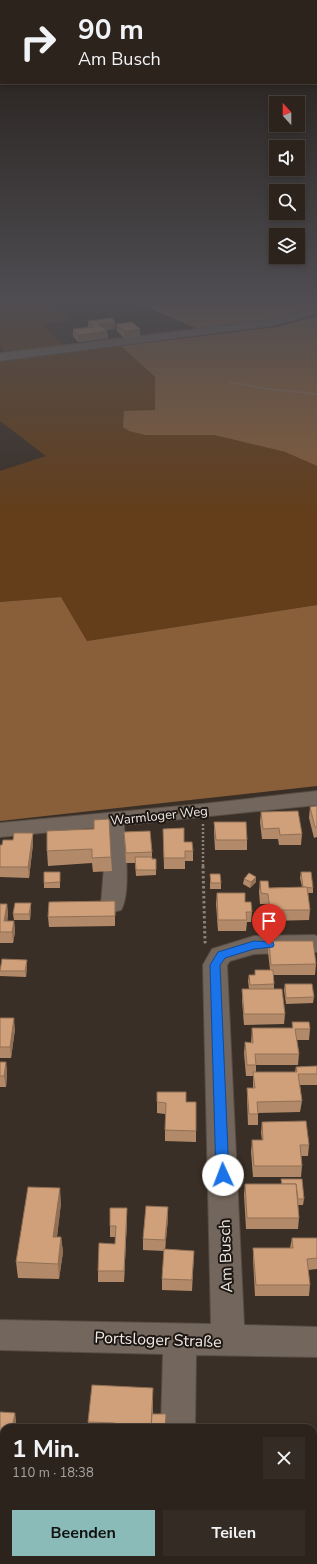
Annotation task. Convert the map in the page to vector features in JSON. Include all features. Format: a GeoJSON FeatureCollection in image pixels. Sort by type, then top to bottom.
{"type":"FeatureCollection","features":[{"type":"Feature","properties":{"kind":"street","name":"Warmloger Weg"},"geometry":{"type":"LineString","coordinates":[[0,830],[113,820],[317,798]]}},
{"type":"Feature","properties":{"kind":"street"},"geometry":{"type":"LineString","coordinates":[[113,820],[115,867],[113,904]]}},
{"type":"Feature","properties":{"kind":"street"},"geometry":{"type":"LineString","coordinates":[[221,955],[254,945],[314,944]]}},
{"type":"Feature","properties":{"kind":"street","name":"Am Busch"},"geometry":{"type":"LineString","coordinates":[[221,955],[215,965],[228,1341]]}},
{"type":"Feature","properties":{"kind":"street","name":"Portsloger Straße"},"geometry":{"type":"LineString","coordinates":[[0,1334],[228,1341],[317,1342]]}},
{"type":"Feature","properties":{"kind":"street"},"geometry":{"type":"LineString","coordinates":[[178,1424],[180,1339]]}},
{"type":"Feature","properties":{"kind":"path"},"geometry":{"type":"LineString","coordinates":[[229,382],[268,389],[317,394]]}},
{"type":"Feature","properties":{"kind":"path"},"geometry":{"type":"LineString","coordinates":[[202,811],[205,942],[221,955]]}},
{"type":"Feature","properties":{"kind":"shaded area"},"geometry":{"type":"Polygon","coordinates":[[[0,372],[150,372],[155,377],[155,410],[145,435],[214,435],[285,452],[317,466],[317,605],[87,641],[61,597],[0,602],[0,471],[46,456],[0,421],[0,372]]]}},
{"type":"Feature","properties":{"kind":"shaded area"},"geometry":{"type":"Polygon","coordinates":[[[150,372],[317,372],[317,466],[285,452],[214,435],[145,435],[129,431],[123,427],[124,411],[155,410],[155,377],[150,372]]]}},
{"type":"Feature","properties":{"kind":"shaded area"},"geometry":{"type":"Polygon","coordinates":[[[61,597],[87,641],[317,605],[317,786],[0,821],[0,602],[61,597]]]}},
{"type":"Feature","properties":{"kind":"building"},"geometry":{"type":"Polygon","coordinates":[[[317,806],[317,827],[315,827],[310,807],[317,806]]]}},
{"type":"Feature","properties":{"kind":"building"},"geometry":{"type":"Polygon","coordinates":[[[298,811],[302,834],[280,835],[279,828],[263,829],[261,812],[298,811]]]}},
{"type":"Feature","properties":{"kind":"building"},"geometry":{"type":"Polygon","coordinates":[[[109,819],[111,857],[92,858],[92,849],[47,851],[47,831],[94,829],[94,820],[109,819]]]}},
{"type":"Feature","properties":{"kind":"building"},"geometry":{"type":"Polygon","coordinates":[[[214,822],[246,822],[247,840],[216,840],[214,822]]]}},
{"type":"Feature","properties":{"kind":"building"},"geometry":{"type":"Polygon","coordinates":[[[184,828],[184,842],[192,842],[193,851],[185,851],[185,858],[164,858],[163,829],[184,828]]]}},
{"type":"Feature","properties":{"kind":"building"},"geometry":{"type":"Polygon","coordinates":[[[150,831],[152,852],[126,853],[124,832],[150,831]]]}},
{"type":"Feature","properties":{"kind":"building"},"geometry":{"type":"Polygon","coordinates":[[[14,833],[33,833],[28,867],[0,867],[0,845],[2,845],[3,840],[13,840],[14,833]]]}},
{"type":"Feature","properties":{"kind":"building"},"geometry":{"type":"Polygon","coordinates":[[[135,857],[152,857],[152,859],[156,859],[156,870],[136,870],[135,857]]]}},
{"type":"Feature","properties":{"kind":"building"},"geometry":{"type":"Polygon","coordinates":[[[44,872],[60,872],[60,882],[44,883],[44,872]]]}},
{"type":"Feature","properties":{"kind":"building"},"geometry":{"type":"Polygon","coordinates":[[[301,872],[311,872],[313,888],[303,887],[301,872]]]}},
{"type":"Feature","properties":{"kind":"building"},"geometry":{"type":"Polygon","coordinates":[[[249,873],[256,877],[251,882],[244,879],[249,873]]]}},
{"type":"Feature","properties":{"kind":"building"},"geometry":{"type":"Polygon","coordinates":[[[210,874],[220,874],[221,883],[211,883],[210,874]]]}},
{"type":"Feature","properties":{"kind":"building"},"geometry":{"type":"Polygon","coordinates":[[[260,881],[268,881],[269,888],[307,887],[310,910],[270,910],[268,894],[261,893],[260,881]]]}},
{"type":"Feature","properties":{"kind":"building"},"geometry":{"type":"Polygon","coordinates":[[[217,893],[245,893],[245,902],[251,902],[252,912],[246,912],[247,920],[218,920],[217,893]]]}},
{"type":"Feature","properties":{"kind":"building"},"geometry":{"type":"Polygon","coordinates":[[[115,901],[115,916],[48,917],[49,902],[115,901]]]}},
{"type":"Feature","properties":{"kind":"building"},"geometry":{"type":"Polygon","coordinates":[[[15,903],[31,903],[29,914],[13,914],[15,903]]]}},
{"type":"Feature","properties":{"kind":"building"},"geometry":{"type":"Polygon","coordinates":[[[0,904],[7,904],[4,921],[14,921],[12,932],[0,932],[0,904]]]}},
{"type":"Feature","properties":{"kind":"building"},"geometry":{"type":"Polygon","coordinates":[[[269,941],[313,941],[316,964],[271,965],[269,941]]]}},
{"type":"Feature","properties":{"kind":"building"},"geometry":{"type":"Polygon","coordinates":[[[2,959],[27,960],[25,971],[0,971],[2,959]]]}},
{"type":"Feature","properties":{"kind":"building"},"geometry":{"type":"Polygon","coordinates":[[[255,970],[273,970],[274,984],[250,985],[249,975],[255,975],[255,970]]]}},
{"type":"Feature","properties":{"kind":"building"},"geometry":{"type":"Polygon","coordinates":[[[285,984],[312,984],[314,997],[286,998],[285,984]]]}},
{"type":"Feature","properties":{"kind":"building"},"geometry":{"type":"Polygon","coordinates":[[[242,989],[282,989],[285,1014],[244,1014],[242,989]]]}},
{"type":"Feature","properties":{"kind":"building"},"geometry":{"type":"Polygon","coordinates":[[[0,1018],[14,1018],[10,1047],[0,1047],[0,1018]]]}},
{"type":"Feature","properties":{"kind":"building"},"geometry":{"type":"Polygon","coordinates":[[[292,1022],[309,1022],[310,1029],[295,1029],[299,1054],[255,1054],[256,1065],[247,1065],[245,1042],[253,1043],[252,1028],[293,1028],[292,1022]]]}},
{"type":"Feature","properties":{"kind":"building"},"geometry":{"type":"Polygon","coordinates":[[[0,1062],[6,1062],[4,1076],[0,1076],[0,1062]]]}},
{"type":"Feature","properties":{"kind":"building"},"geometry":{"type":"Polygon","coordinates":[[[317,1066],[317,1074],[298,1074],[302,1101],[257,1102],[258,1114],[249,1114],[247,1088],[255,1088],[253,1072],[297,1072],[296,1067],[317,1066]]]}},
{"type":"Feature","properties":{"kind":"building"},"geometry":{"type":"Polygon","coordinates":[[[157,1092],[186,1092],[186,1102],[196,1102],[196,1131],[165,1130],[166,1103],[157,1102],[157,1092]]]}},
{"type":"Feature","properties":{"kind":"building"},"geometry":{"type":"Polygon","coordinates":[[[306,1121],[309,1145],[300,1145],[302,1166],[254,1166],[252,1140],[263,1140],[262,1122],[306,1121]]]}},
{"type":"Feature","properties":{"kind":"building"},"geometry":{"type":"Polygon","coordinates":[[[281,1179],[302,1179],[304,1199],[298,1199],[296,1184],[282,1184],[281,1179]]]}},
{"type":"Feature","properties":{"kind":"building"},"geometry":{"type":"Polygon","coordinates":[[[245,1184],[296,1184],[299,1218],[247,1218],[245,1184]]]}},
{"type":"Feature","properties":{"kind":"building"},"geometry":{"type":"Polygon","coordinates":[[[28,1187],[60,1188],[53,1237],[61,1237],[58,1264],[16,1262],[28,1187]]]}},
{"type":"Feature","properties":{"kind":"building"},"geometry":{"type":"Polygon","coordinates":[[[146,1206],[168,1207],[165,1240],[143,1239],[146,1206]]]}},
{"type":"Feature","properties":{"kind":"building"},"geometry":{"type":"Polygon","coordinates":[[[110,1208],[127,1208],[124,1271],[98,1271],[99,1243],[115,1244],[116,1226],[110,1226],[110,1208]]]}},
{"type":"Feature","properties":{"kind":"building"},"geometry":{"type":"Polygon","coordinates":[[[292,1238],[317,1238],[317,1258],[307,1259],[310,1285],[256,1285],[253,1248],[293,1248],[292,1238]]]}},
{"type":"Feature","properties":{"kind":"building"},"geometry":{"type":"Polygon","coordinates":[[[164,1249],[194,1251],[192,1280],[162,1279],[164,1249]]]}},
{"type":"Feature","properties":{"kind":"building"},"geometry":{"type":"Polygon","coordinates":[[[92,1385],[153,1388],[151,1424],[88,1422],[92,1385]]]}},
{"type":"Feature","properties":{"kind":"building"},"geometry":{"type":"Polygon","coordinates":[[[0,1412],[15,1413],[13,1424],[0,1424],[0,1412]]]}},
{"type":"Feature","properties":{"kind":"building"},"geometry":{"type":"Polygon","coordinates":[[[152,1414],[166,1414],[165,1424],[151,1424],[152,1414]]]}},
{"type":"Feature","properties":{"kind":"route"},"geometry":{"type":"LineString","coordinates":[[223,1175],[215,965],[221,955],[254,945],[269,945]]}}]}
